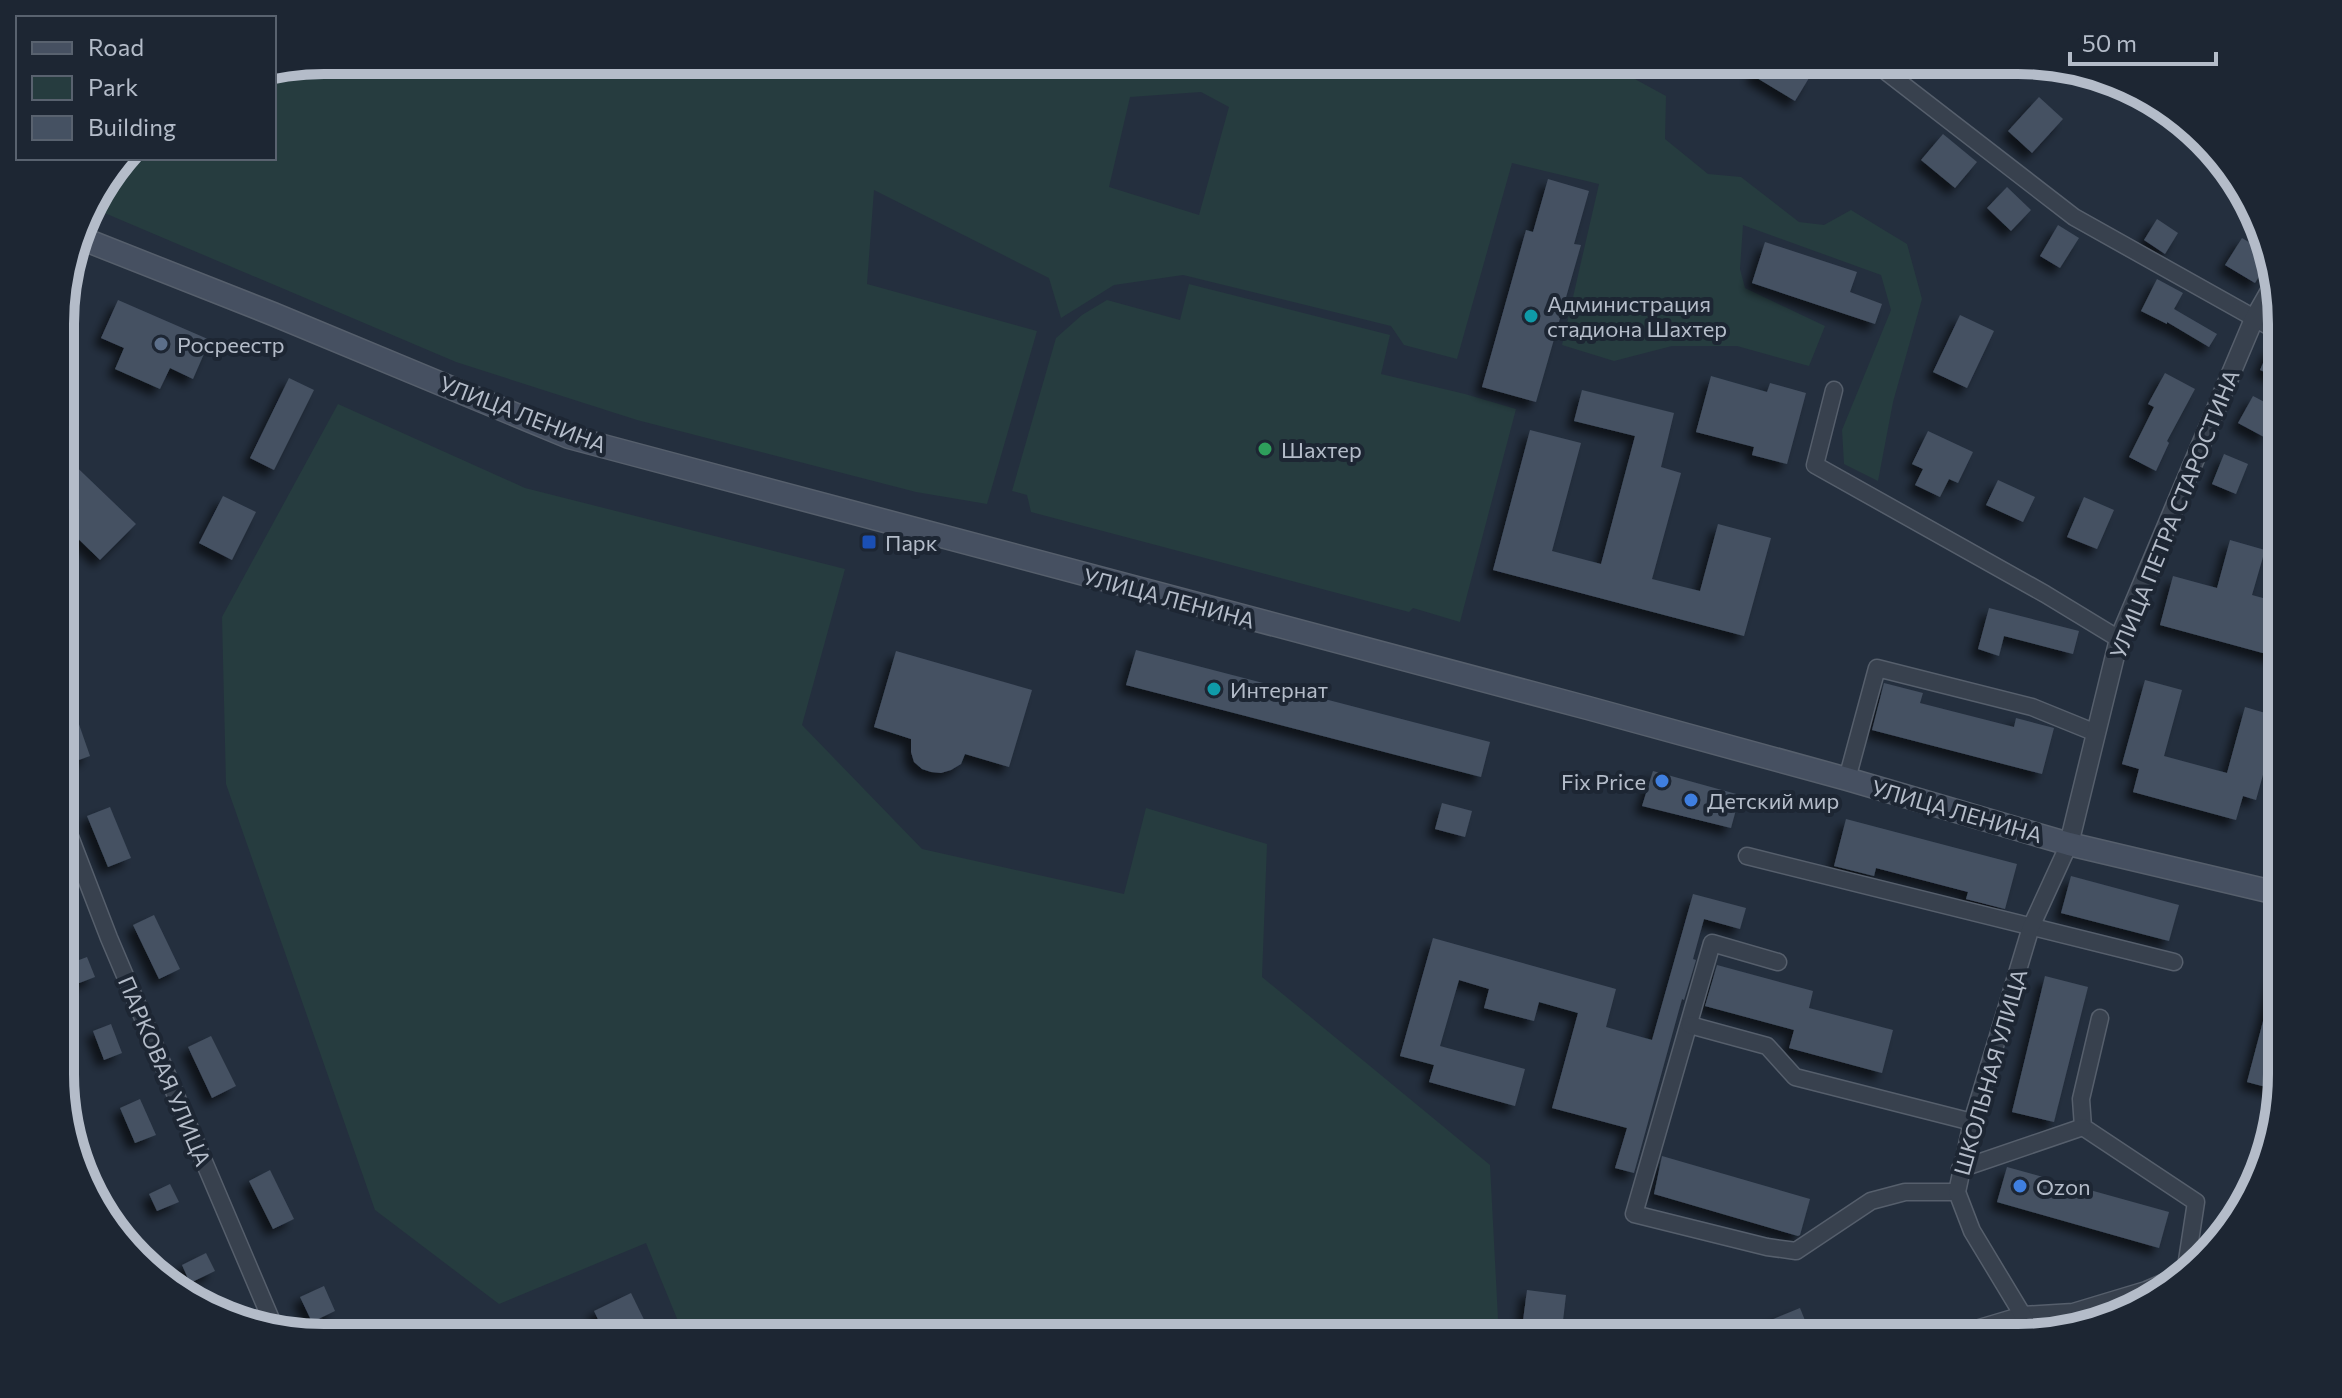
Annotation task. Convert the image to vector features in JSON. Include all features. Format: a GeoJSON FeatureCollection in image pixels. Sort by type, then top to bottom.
{"type":"FeatureCollection","features":[{"type":"Feature","properties":{"kind":"main road","name":"УЛИЦА ЛЕНИНА"},"geometry":{"type":"LineString","coordinates":[[88,241],[569,437],[1588,708],[2069,844],[2267,891]]}},
{"type":"Feature","properties":{"kind":"street"},"geometry":{"type":"LineString","coordinates":[[1889,74],[2074,217],[2267,326]]}},
{"type":"Feature","properties":{"kind":"street","name":"УЛИЦА ПЕТРА СТАРОСТИНА"},"geometry":{"type":"LineString","coordinates":[[2069,844],[2119,639],[2254,319],[2266,298]]}},
{"type":"Feature","properties":{"kind":"street"},"geometry":{"type":"LineString","coordinates":[[1834,390],[1815,465],[2119,639]]}},
{"type":"Feature","properties":{"kind":"street"},"geometry":{"type":"LineString","coordinates":[[1847,779],[1877,668],[2032,707],[2096,733]]}},
{"type":"Feature","properties":{"kind":"street","name":"ШКОЛЬНАЯ УЛИЦА"},"geometry":{"type":"LineString","coordinates":[[2028,1323],[1972,1231],[1957,1192],[1972,1122],[2031,927],[2069,844]]}},
{"type":"Feature","properties":{"kind":"street","name":"ПАРКОВАЯ УЛИЦА"},"geometry":{"type":"LineString","coordinates":[[74,847],[109,938],[270,1317]]}},
{"type":"Feature","properties":{"kind":"street"},"geometry":{"type":"LineString","coordinates":[[1747,856],[2174,962]]}},
{"type":"Feature","properties":{"kind":"street"},"geometry":{"type":"LineString","coordinates":[[1778,962],[1712,943],[1634,1214],[1767,1247],[1796,1251],[1871,1201],[1905,1192],[1957,1192]]}},
{"type":"Feature","properties":{"kind":"street"},"geometry":{"type":"LineString","coordinates":[[2083,1127],[2081,1099],[2100,1018]]}},
{"type":"Feature","properties":{"kind":"street"},"geometry":{"type":"LineString","coordinates":[[1690,1025],[1767,1046],[1795,1077],[1972,1122]]}},
{"type":"Feature","properties":{"kind":"street"},"geometry":{"type":"LineString","coordinates":[[1960,1169],[2083,1127]]}},
{"type":"Feature","properties":{"kind":"street"},"geometry":{"type":"LineString","coordinates":[[2083,1127],[2196,1202],[2187,1257]]}},
{"type":"Feature","properties":{"kind":"street"},"geometry":{"type":"LineString","coordinates":[[1996,1323],[2023,1315],[2073,1312],[2143,1291]]}},
{"type":"Feature","properties":{"kind":"green space"},"geometry":{"type":"Polygon","coordinates":[[[1626,74],[1666,96],[1665,139],[1708,174],[1741,177],[1799,222],[1824,225],[1851,210],[1907,244],[1922,299],[1893,402],[1878,481],[1844,464],[1842,430],[1891,310],[1881,275],[1743,225],[1740,269],[1745,288],[1825,326],[1809,366],[1737,346],[1672,346],[1614,361],[1562,345],[1599,184],[1512,163],[1457,359],[1404,345],[1391,326],[1183,275],[1114,285],[1061,318],[1049,278],[874,190],[867,284],[1037,331],[987,504],[916,492],[637,420],[456,362],[101,211],[135,160],[276,160],[276,79],[308,75],[1626,74]],[[1201,92],[1130,97],[1109,187],[1199,215],[1229,107],[1201,92]]]}},
{"type":"Feature","properties":{"kind":"green space","name":"Шахтер"},"geometry":{"type":"Polygon","coordinates":[[[1189,284],[1390,335],[1381,374],[1516,409],[1460,622],[1413,608],[1409,612],[1031,512],[1027,495],[1012,491],[1056,338],[1082,315],[1107,300],[1180,320],[1189,284]]]}},
{"type":"Feature","properties":{"kind":"green space"},"geometry":{"type":"Polygon","coordinates":[[[338,404],[525,488],[845,569],[802,725],[922,849],[1124,894],[1146,808],[1267,844],[1262,977],[1490,1165],[1498,1323],[679,1324],[646,1243],[499,1304],[375,1210],[226,784],[222,617],[338,404]]]}},
{"type":"Feature","properties":{"kind":"building"},"geometry":{"type":"Polygon","coordinates":[[[1803,74],[1809,78],[1795,101],[1752,75],[1803,74]]]}},
{"type":"Feature","properties":{"kind":"building"},"geometry":{"type":"Polygon","coordinates":[[[2039,97],[2063,119],[2032,153],[2008,131],[2039,97]]]}},
{"type":"Feature","properties":{"kind":"building"},"geometry":{"type":"Polygon","coordinates":[[[1943,134],[1977,162],[1955,188],[1921,160],[1943,134]]]}},
{"type":"Feature","properties":{"kind":"building","name":"Администрация стадиона Шахтер"},"geometry":{"type":"Polygon","coordinates":[[[1548,179],[1589,191],[1574,244],[1581,245],[1536,402],[1482,387],[1526,230],[1533,232],[1548,179]]]}},
{"type":"Feature","properties":{"kind":"building"},"geometry":{"type":"Polygon","coordinates":[[[2007,187],[2031,210],[2011,231],[1987,208],[2007,187]]]}},
{"type":"Feature","properties":{"kind":"building"},"geometry":{"type":"Polygon","coordinates":[[[2157,219],[2178,233],[2165,254],[2144,240],[2157,219]]]}},
{"type":"Feature","properties":{"kind":"building"},"geometry":{"type":"Polygon","coordinates":[[[2058,225],[2079,238],[2060,268],[2040,256],[2058,225]]]}},
{"type":"Feature","properties":{"kind":"building"},"geometry":{"type":"Polygon","coordinates":[[[2242,238],[2256,246],[2262,272],[2255,283],[2225,265],[2242,238]]]}},
{"type":"Feature","properties":{"kind":"building"},"geometry":{"type":"Polygon","coordinates":[[[1765,242],[1857,272],[1850,292],[1882,304],[1875,324],[1752,283],[1765,242]]]}},
{"type":"Feature","properties":{"kind":"building"},"geometry":{"type":"Polygon","coordinates":[[[2157,279],[2183,293],[2174,309],[2217,334],[2209,347],[2167,322],[2141,311],[2157,279]]]}},
{"type":"Feature","properties":{"kind":"building","name":"Росреестр"},"geometry":{"type":"Polygon","coordinates":[[[118,300],[210,340],[193,379],[170,368],[160,389],[115,369],[124,348],[101,338],[118,300]]]}},
{"type":"Feature","properties":{"kind":"building"},"geometry":{"type":"Polygon","coordinates":[[[1960,315],[1994,331],[1967,388],[1933,372],[1960,315]]]}},
{"type":"Feature","properties":{"kind":"building"},"geometry":{"type":"Polygon","coordinates":[[[2267,354],[2267,373],[2260,370],[2267,354]]]}},
{"type":"Feature","properties":{"kind":"building"},"geometry":{"type":"Polygon","coordinates":[[[2165,373],[2195,389],[2167,441],[2169,443],[2156,471],[2129,457],[2154,407],[2148,404],[2165,373]]]}},
{"type":"Feature","properties":{"kind":"building"},"geometry":{"type":"Polygon","coordinates":[[[1711,376],[1767,392],[1770,383],[1806,393],[1787,464],[1752,455],[1754,447],[1696,432],[1711,376]]]}},
{"type":"Feature","properties":{"kind":"building"},"geometry":{"type":"Polygon","coordinates":[[[289,378],[314,390],[274,470],[250,458],[289,378]]]}},
{"type":"Feature","properties":{"kind":"building"},"geometry":{"type":"Polygon","coordinates":[[[1582,390],[1674,413],[1661,467],[1681,473],[1652,579],[1700,591],[1718,524],[1771,538],[1744,636],[1493,570],[1530,430],[1581,443],[1552,551],[1601,564],[1635,436],[1574,421],[1582,390]]]}},
{"type":"Feature","properties":{"kind":"building"},"geometry":{"type":"Polygon","coordinates":[[[2253,396],[2267,403],[2267,431],[2264,437],[2238,423],[2253,396]]]}},
{"type":"Feature","properties":{"kind":"building"},"geometry":{"type":"Polygon","coordinates":[[[1928,431],[1973,452],[1958,483],[1949,479],[1940,497],[1915,485],[1923,469],[1912,464],[1928,431]]]}},
{"type":"Feature","properties":{"kind":"building"},"geometry":{"type":"Polygon","coordinates":[[[2224,454],[2248,464],[2236,494],[2212,484],[2224,454]]]}},
{"type":"Feature","properties":{"kind":"building"},"geometry":{"type":"Polygon","coordinates":[[[74,465],[136,524],[100,560],[74,535],[74,465]]]}},
{"type":"Feature","properties":{"kind":"building"},"geometry":{"type":"Polygon","coordinates":[[[1998,480],[2035,497],[2023,522],[1986,505],[1998,480]]]}},
{"type":"Feature","properties":{"kind":"building"},"geometry":{"type":"Polygon","coordinates":[[[223,496],[256,512],[232,560],[199,543],[223,496]]]}},
{"type":"Feature","properties":{"kind":"building"},"geometry":{"type":"Polygon","coordinates":[[[2084,497],[2114,510],[2097,549],[2067,537],[2084,497]]]}},
{"type":"Feature","properties":{"kind":"building"},"geometry":{"type":"Polygon","coordinates":[[[2230,540],[2265,550],[2252,595],[2267,599],[2267,654],[2160,625],[2173,576],[2217,588],[2230,540]]]}},
{"type":"Feature","properties":{"kind":"building"},"geometry":{"type":"Polygon","coordinates":[[[1989,608],[2079,631],[2073,654],[2004,636],[1999,656],[1978,649],[1989,608]]]}},
{"type":"Feature","properties":{"kind":"building"},"geometry":{"type":"Polygon","coordinates":[[[1136,650],[1490,742],[1481,777],[1126,685],[1136,650]]]}},
{"type":"Feature","properties":{"kind":"building"},"geometry":{"type":"Polygon","coordinates":[[[896,651],[1032,690],[1009,767],[965,754],[961,764],[951,770],[931,772],[914,762],[911,739],[874,727],[896,651]]]}},
{"type":"Feature","properties":{"kind":"building"},"geometry":{"type":"Polygon","coordinates":[[[2145,680],[2182,690],[2164,756],[2227,773],[2245,707],[2267,713],[2267,760],[2256,800],[2243,796],[2236,820],[2133,792],[2139,769],[2122,764],[2145,680]]]}},
{"type":"Feature","properties":{"kind":"building"},"geometry":{"type":"Polygon","coordinates":[[[1884,683],[1923,693],[1920,703],[2014,727],[2016,718],[2054,728],[2042,774],[1872,730],[1884,683]]]}},
{"type":"Feature","properties":{"kind":"building"},"geometry":{"type":"Polygon","coordinates":[[[74,710],[90,756],[74,762],[74,710]]]}},
{"type":"Feature","properties":{"kind":"building","name":"Детский мир"},"geometry":{"type":"Polygon","coordinates":[[[1653,771],[1740,795],[1731,828],[1642,806],[1653,771]]]}},
{"type":"Feature","properties":{"kind":"building"},"geometry":{"type":"Polygon","coordinates":[[[1442,803],[1472,811],[1465,837],[1435,829],[1442,803]]]}},
{"type":"Feature","properties":{"kind":"building"},"geometry":{"type":"Polygon","coordinates":[[[110,807],[131,858],[108,867],[87,816],[110,807]]]}},
{"type":"Feature","properties":{"kind":"building"},"geometry":{"type":"Polygon","coordinates":[[[1846,819],[2017,864],[2005,909],[1966,899],[1968,892],[1876,868],[1874,876],[1834,866],[1846,819]]]}},
{"type":"Feature","properties":{"kind":"building"},"geometry":{"type":"Polygon","coordinates":[[[2071,876],[2179,905],[2169,941],[2061,913],[2071,876]]]}},
{"type":"Feature","properties":{"kind":"building"},"geometry":{"type":"Polygon","coordinates":[[[1693,894],[1746,908],[1740,929],[1704,919],[1693,959],[1696,960],[1682,999],[1634,1173],[1615,1168],[1627,1128],[1552,1108],[1578,1013],[1539,1002],[1534,1021],[1484,1008],[1489,989],[1459,980],[1440,1046],[1525,1069],[1515,1106],[1429,1082],[1434,1065],[1400,1056],[1433,938],[1616,989],[1606,1027],[1652,1040],[1693,894]]]}},
{"type":"Feature","properties":{"kind":"building"},"geometry":{"type":"Polygon","coordinates":[[[154,915],[180,969],[159,979],[133,925],[154,915]]]}},
{"type":"Feature","properties":{"kind":"building"},"geometry":{"type":"Polygon","coordinates":[[[87,957],[95,977],[74,985],[74,962],[87,957]]]}},
{"type":"Feature","properties":{"kind":"building"},"geometry":{"type":"Polygon","coordinates":[[[1717,965],[1813,991],[1809,1008],[1893,1030],[1882,1073],[1789,1048],[1794,1030],[1705,1006],[1717,965]]]}},
{"type":"Feature","properties":{"kind":"building"},"geometry":{"type":"Polygon","coordinates":[[[2045,976],[2088,987],[2054,1122],[2012,1112],[2045,976]]]}},
{"type":"Feature","properties":{"kind":"building"},"geometry":{"type":"Polygon","coordinates":[[[2267,1006],[2267,1087],[2247,1082],[2267,1006]]]}},
{"type":"Feature","properties":{"kind":"building"},"geometry":{"type":"Polygon","coordinates":[[[111,1024],[122,1053],[104,1060],[93,1031],[111,1024]]]}},
{"type":"Feature","properties":{"kind":"building"},"geometry":{"type":"Polygon","coordinates":[[[211,1036],[236,1086],[212,1098],[188,1047],[211,1036]]]}},
{"type":"Feature","properties":{"kind":"building"},"geometry":{"type":"Polygon","coordinates":[[[140,1099],[156,1135],[135,1143],[120,1108],[140,1099]]]}},
{"type":"Feature","properties":{"kind":"building"},"geometry":{"type":"Polygon","coordinates":[[[1662,1156],[1810,1199],[1800,1235],[1654,1194],[1662,1156]]]}},
{"type":"Feature","properties":{"kind":"building"},"geometry":{"type":"Polygon","coordinates":[[[2007,1167],[2169,1212],[2159,1248],[1997,1202],[2007,1167]]]}},
{"type":"Feature","properties":{"kind":"building"},"geometry":{"type":"Polygon","coordinates":[[[270,1170],[294,1219],[273,1229],[249,1181],[270,1170]]]}},
{"type":"Feature","properties":{"kind":"building"},"geometry":{"type":"Polygon","coordinates":[[[170,1184],[179,1202],[157,1211],[149,1194],[170,1184]]]}},
{"type":"Feature","properties":{"kind":"building"},"geometry":{"type":"Polygon","coordinates":[[[206,1253],[215,1271],[190,1283],[182,1265],[206,1253]]]}},
{"type":"Feature","properties":{"kind":"building"},"geometry":{"type":"Polygon","coordinates":[[[324,1286],[335,1311],[312,1322],[300,1297],[324,1286]]]}},
{"type":"Feature","properties":{"kind":"building"},"geometry":{"type":"Polygon","coordinates":[[[1527,1290],[1566,1295],[1563,1323],[1523,1323],[1527,1290]]]}},
{"type":"Feature","properties":{"kind":"building"},"geometry":{"type":"Polygon","coordinates":[[[631,1293],[646,1324],[600,1324],[594,1311],[631,1293]]]}},
{"type":"Feature","properties":{"kind":"building"},"geometry":{"type":"Polygon","coordinates":[[[1800,1308],[1806,1323],[1763,1323],[1800,1308]]]}},
{"type":"Feature","properties":{"kind":"place","name":"Администрация стадиона Шахтер"},"geometry":{"type":"Point","coordinates":[1531,316]}},
{"type":"Feature","properties":{"kind":"place","name":"Росреестр"},"geometry":{"type":"Point","coordinates":[161,344]}},
{"type":"Feature","properties":{"kind":"place","name":"Шахтер"},"geometry":{"type":"Point","coordinates":[1265,449]}},
{"type":"Feature","properties":{"kind":"place","name":"Парк"},"geometry":{"type":"Point","coordinates":[869,542]}},
{"type":"Feature","properties":{"kind":"place","name":"Интернат"},"geometry":{"type":"Point","coordinates":[1214,689]}},
{"type":"Feature","properties":{"kind":"place","name":"Fix Price"},"geometry":{"type":"Point","coordinates":[1662,781]}},
{"type":"Feature","properties":{"kind":"place","name":"Детский мир"},"geometry":{"type":"Point","coordinates":[1691,800]}},
{"type":"Feature","properties":{"kind":"place","name":"Ozon"},"geometry":{"type":"Point","coordinates":[2020,1186]}}]}
